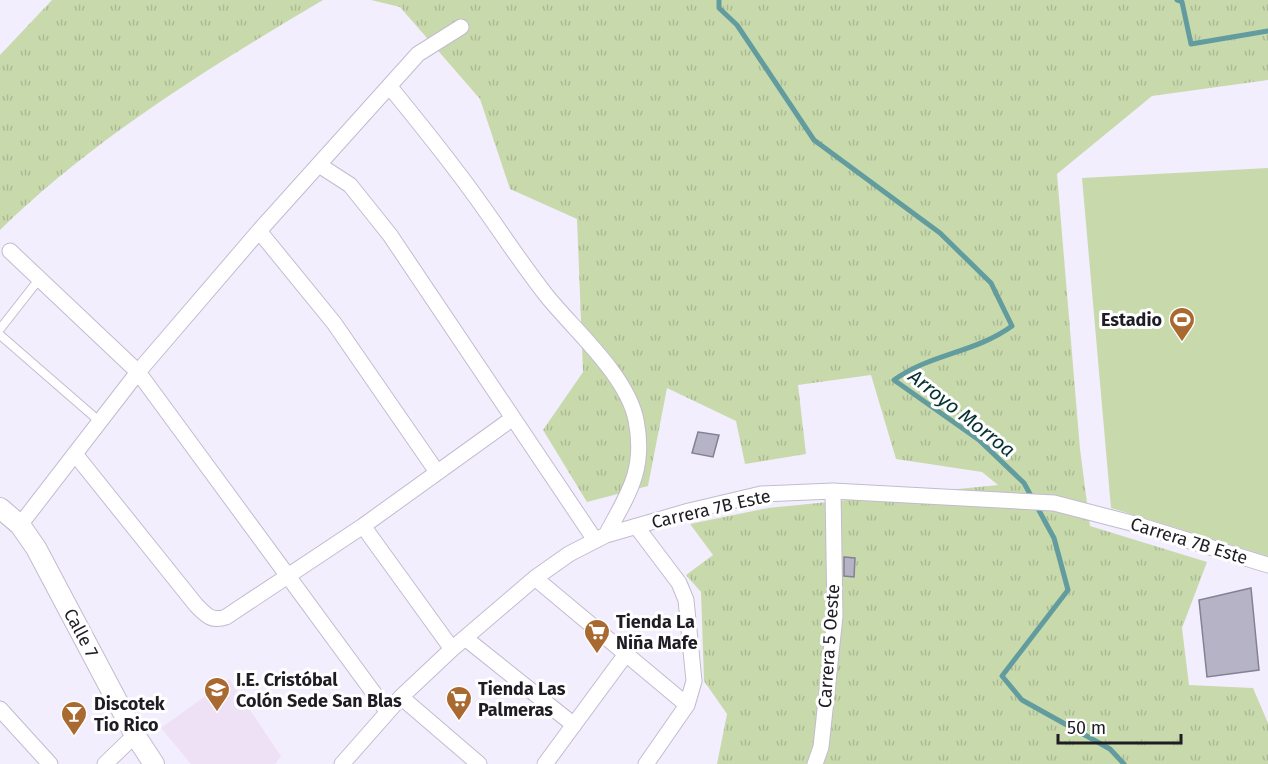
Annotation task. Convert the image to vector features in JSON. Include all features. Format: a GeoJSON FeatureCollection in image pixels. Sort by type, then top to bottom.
{"type":"FeatureCollection","features":[{"type":"Feature","properties":{"kind":"street"},"geometry":{"type":"LineString","coordinates":[[20,525],[138,372],[259,231],[418,54],[460,27]]}},
{"type":"Feature","properties":{"kind":"street"},"geometry":{"type":"LineString","coordinates":[[319,165],[350,184],[384,227],[513,418],[601,538],[635,483],[638,444],[636,419],[630,400],[619,382],[546,294],[456,170],[390,87]]}},
{"type":"Feature","properties":{"kind":"street"},"geometry":{"type":"LineString","coordinates":[[259,231],[334,322],[437,472]]}},
{"type":"Feature","properties":{"kind":"street"},"geometry":{"type":"LineString","coordinates":[[10,251],[138,372],[387,711]]}},
{"type":"Feature","properties":{"kind":"street"},"geometry":{"type":"LineString","coordinates":[[75,453],[196,605],[211,619],[226,617],[363,526],[513,418]]}},
{"type":"Feature","properties":{"kind":"street","name":"Carrera 7B Este"},"geometry":{"type":"LineString","coordinates":[[342,764],[401,697],[452,649],[535,578],[601,538],[636,526],[761,494],[833,491],[1054,503],[1135,524],[1268,565]]}},
{"type":"Feature","properties":{"kind":"street","name":"Carrera 5 Oeste"},"geometry":{"type":"LineString","coordinates":[[815,764],[821,747],[835,616],[833,491]]}},
{"type":"Feature","properties":{"kind":"street","name":"Calle 7"},"geometry":{"type":"LineString","coordinates":[[0,508],[20,525],[36,548],[135,735],[154,764]]}},
{"type":"Feature","properties":{"kind":"street"},"geometry":{"type":"LineString","coordinates":[[363,526],[452,649]]}},
{"type":"Feature","properties":{"kind":"street"},"geometry":{"type":"LineString","coordinates":[[636,526],[679,583],[686,600],[694,681],[687,705],[646,764]]}},
{"type":"Feature","properties":{"kind":"street"},"geometry":{"type":"LineString","coordinates":[[535,578],[687,705]]}},
{"type":"Feature","properties":{"kind":"street"},"geometry":{"type":"LineString","coordinates":[[465,638],[574,725]]}},
{"type":"Feature","properties":{"kind":"street"},"geometry":{"type":"LineString","coordinates":[[545,764],[626,654]]}},
{"type":"Feature","properties":{"kind":"street"},"geometry":{"type":"LineString","coordinates":[[401,697],[479,764]]}},
{"type":"Feature","properties":{"kind":"street"},"geometry":{"type":"LineString","coordinates":[[0,709],[50,764]]}},
{"type":"Feature","properties":{"kind":"street"},"geometry":{"type":"LineString","coordinates":[[105,764],[135,735]]}},
{"type":"Feature","properties":{"kind":"lane"},"geometry":{"type":"LineString","coordinates":[[0,329],[40,277]]}},
{"type":"Feature","properties":{"kind":"lane"},"geometry":{"type":"LineString","coordinates":[[0,335],[99,421]]}},
{"type":"Feature","properties":{"kind":"shaded area","name":"I.E. Cristóbal Colón Sede San Blas"},"geometry":{"type":"Polygon","coordinates":[[[229,679],[281,756],[275,764],[191,764],[161,728],[229,679]]]}},
{"type":"Feature","properties":{"kind":"green space"},"geometry":{"type":"Polygon","coordinates":[[[52,0],[323,0],[238,51],[114,134],[36,196],[0,230],[0,55],[52,0]]]}},
{"type":"Feature","properties":{"kind":"green space"},"geometry":{"type":"Polygon","coordinates":[[[371,0],[1268,0],[1268,80],[1152,96],[1057,174],[1080,449],[1090,526],[1207,562],[1182,628],[1189,685],[1253,688],[1268,723],[1268,764],[717,764],[727,714],[704,681],[701,592],[686,575],[713,555],[690,524],[768,508],[998,485],[982,472],[896,459],[871,375],[798,385],[806,454],[745,464],[736,421],[667,388],[648,486],[587,502],[543,430],[583,372],[577,219],[510,189],[480,99],[400,7],[371,0]]]}},
{"type":"Feature","properties":{"kind":"green space","name":"Estadio"},"geometry":{"type":"Polygon","coordinates":[[[1268,168],[1268,556],[1111,508],[1082,178],[1268,168]]]}},
{"type":"Feature","properties":{"kind":"building"},"geometry":{"type":"Polygon","coordinates":[[[698,432],[719,435],[713,457],[692,453],[698,432]]]}},
{"type":"Feature","properties":{"kind":"building"},"geometry":{"type":"Polygon","coordinates":[[[844,557],[855,558],[854,577],[844,576],[844,557]]]}},
{"type":"Feature","properties":{"kind":"building"},"geometry":{"type":"Polygon","coordinates":[[[1251,588],[1259,670],[1207,677],[1199,600],[1251,588]]]}},
{"type":"Feature","properties":{"kind":"waterway","name":"Arroyo Morroa"},"geometry":{"type":"LineString","coordinates":[[719,0],[719,8],[737,25],[814,140],[940,233],[991,283],[1012,326],[983,342],[923,364],[894,380],[979,440],[1024,483],[1054,538],[1068,590],[1002,676],[1022,700],[1110,749],[1124,764]]}},
{"type":"Feature","properties":{"kind":"waterway"},"geometry":{"type":"LineString","coordinates":[[1177,0],[1182,2],[1191,44],[1268,31]]}},
{"type":"Feature","properties":{"kind":"place","name":"Estadio"},"geometry":{"type":"Point","coordinates":[1182,343]}},
{"type":"Feature","properties":{"kind":"place","name":"Tienda La Niña Mafe"},"geometry":{"type":"Point","coordinates":[597,655]}},
{"type":"Feature","properties":{"kind":"place","name":"I.E. Cristóbal Colón Sede San Blas"},"geometry":{"type":"Point","coordinates":[217,713]}},
{"type":"Feature","properties":{"kind":"place","name":"Tienda Las Palmeras"},"geometry":{"type":"Point","coordinates":[459,722]}},
{"type":"Feature","properties":{"kind":"place","name":"Discotek Tio Rico"},"geometry":{"type":"Point","coordinates":[74,737]}}]}
